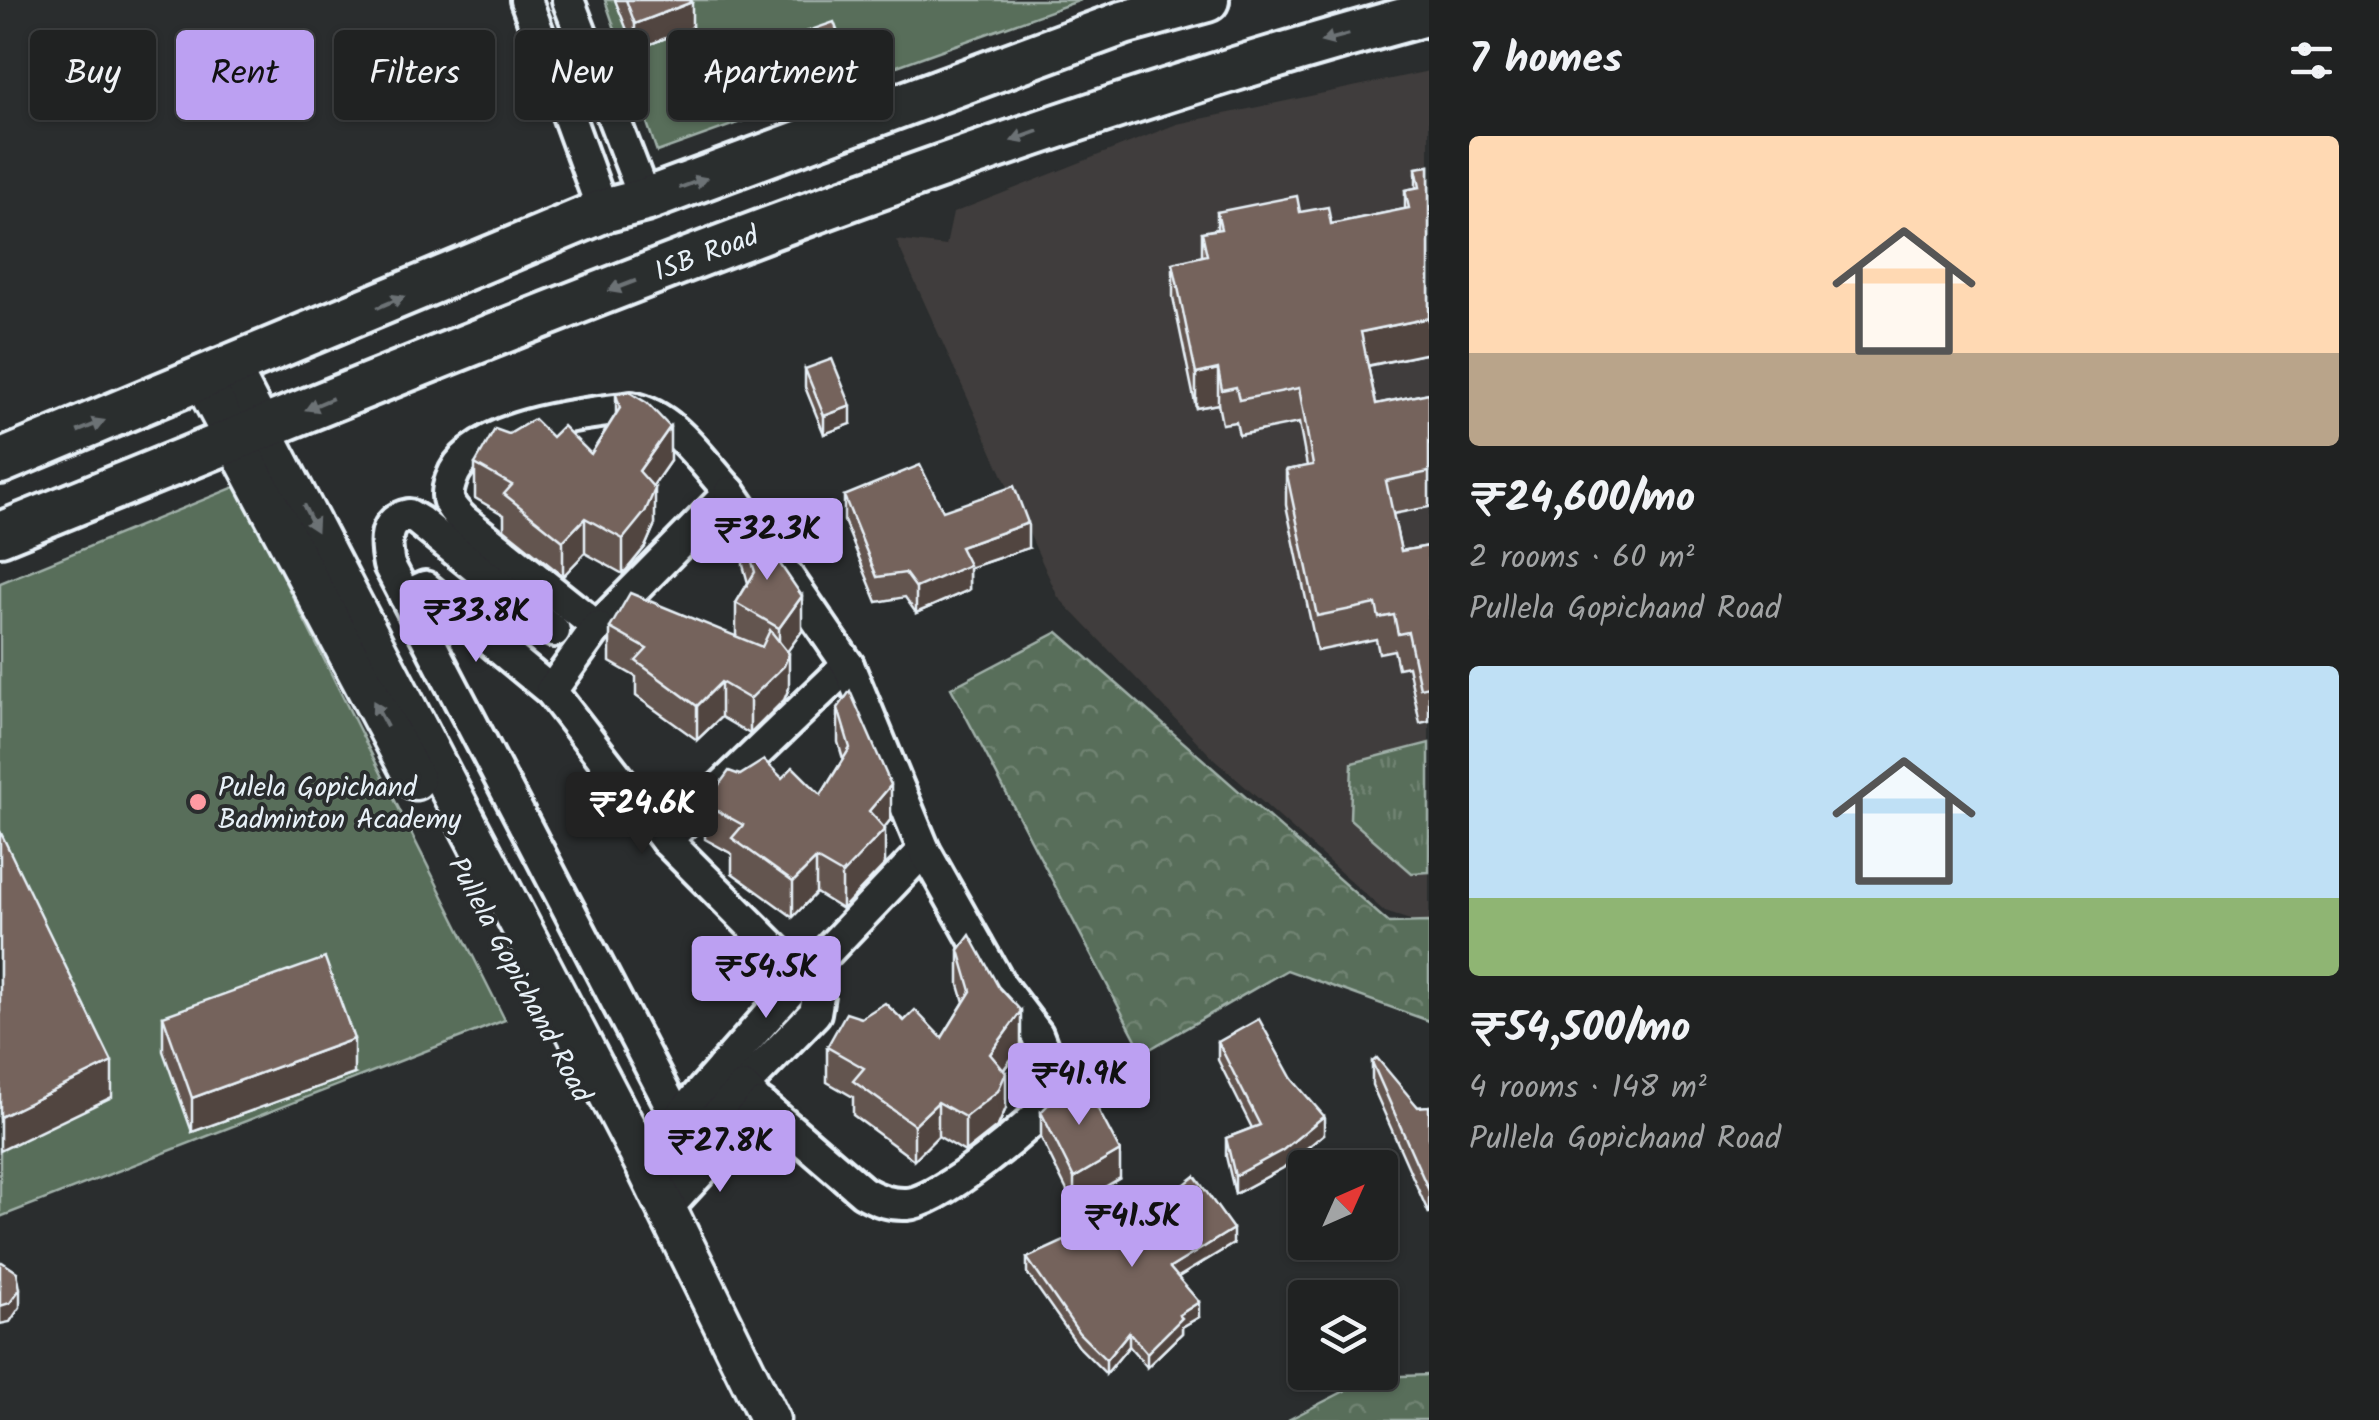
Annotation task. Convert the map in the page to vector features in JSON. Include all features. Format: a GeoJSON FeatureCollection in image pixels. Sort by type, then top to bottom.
{"type":"FeatureCollection","features":[{"type":"Feature","properties":{"kind":"main road"},"geometry":{"type":"LineString","coordinates":[[0,462],[217,376],[603,211],[645,200],[1124,22],[1207,0]]}},
{"type":"Feature","properties":{"kind":"main road","name":"ISB Road"},"geometry":{"type":"LineString","coordinates":[[0,534],[643,278],[1096,110],[1429,12]]}},
{"type":"Feature","properties":{"kind":"street"},"geometry":{"type":"LineString","coordinates":[[526,0],[603,211]]}},
{"type":"Feature","properties":{"kind":"street"},"geometry":{"type":"LineString","coordinates":[[568,0],[645,200]]}},
{"type":"Feature","properties":{"kind":"street","name":"Pullela Gopichand Road"},"geometry":{"type":"LineString","coordinates":[[217,376],[520,953],[659,1203],[770,1420]]}},
{"type":"Feature","properties":{"kind":"street"},"geometry":{"type":"LineString","coordinates":[[598,626],[448,504],[454,473],[467,457],[518,429],[557,418],[631,408],[651,412],[667,425],[730,492],[848,665],[924,850],[1000,985],[1037,1034],[1051,1070],[1053,1099],[1036,1122],[931,1198],[910,1204],[882,1202],[863,1192],[742,1087]]}},
{"type":"Feature","properties":{"kind":"street"},"geometry":{"type":"LineString","coordinates":[[551,690],[598,626],[730,492]]}},
{"type":"Feature","properties":{"kind":"street"},"geometry":{"type":"LineString","coordinates":[[554,630],[410,515],[399,517],[389,527],[384,542],[389,566],[678,1118],[659,1203]]}},
{"type":"Feature","properties":{"kind":"street"},"geometry":{"type":"LineString","coordinates":[[405,596],[425,587],[551,690],[666,840],[797,984],[818,995],[819,1007],[742,1087],[659,1203]]}},
{"type":"Feature","properties":{"kind":"street"},"geometry":{"type":"LineString","coordinates":[[666,840],[848,665]]}},
{"type":"Feature","properties":{"kind":"street"},"geometry":{"type":"LineString","coordinates":[[797,984],[924,850]]}},
{"type":"Feature","properties":{"kind":"street","name":"Pullela Gopichand Road"},"geometry":{"type":"LineString","coordinates":[[520,953],[659,1203],[750,1420]]}},
{"type":"Feature","properties":{"kind":"street"},"geometry":{"type":"LineString","coordinates":[[678,1118],[742,1087]]}},
{"type":"Feature","properties":{"kind":"shaded area"},"geometry":{"type":"Polygon","coordinates":[[[1429,71],[1429,926],[1385,912],[1212,757],[1058,597],[896,240],[946,246],[953,213],[1177,124],[1429,71]]]}},
{"type":"Feature","properties":{"kind":"green space"},"geometry":{"type":"Polygon","coordinates":[[[605,0],[1081,0],[893,67],[893,30],[668,30],[668,120],[746,120],[657,152],[646,120],[648,30],[615,30],[605,0]]]}},
{"type":"Feature","properties":{"kind":"green space","name":"Pulela Gopichand Badminton Academy"},"geometry":{"type":"Polygon","coordinates":[[[237,486],[505,1020],[0,1217],[0,583],[237,486]]]}},
{"type":"Feature","properties":{"kind":"green space"},"geometry":{"type":"Polygon","coordinates":[[[1058,632],[1389,923],[1429,922],[1429,1021],[1287,970],[1143,1053],[951,688],[1058,632]]]}},
{"type":"Feature","properties":{"kind":"green space"},"geometry":{"type":"Polygon","coordinates":[[[1429,743],[1429,872],[1412,873],[1350,819],[1352,763],[1429,743]]]}},
{"type":"Feature","properties":{"kind":"green space"},"geometry":{"type":"Polygon","coordinates":[[[1429,1375],[1429,1420],[1288,1420],[1347,1390],[1398,1390],[1398,1376],[1429,1375]]]}},
{"type":"Feature","properties":{"kind":"building"},"geometry":{"type":"Polygon","coordinates":[[[626,0],[691,0],[692,2],[635,24],[626,0]]]}},
{"type":"Feature","properties":{"kind":"building"},"geometry":{"type":"Polygon","coordinates":[[[834,22],[837,30],[811,30],[834,22]]]}},
{"type":"Feature","properties":{"kind":"building"},"geometry":{"type":"Polygon","coordinates":[[[1429,166],[1429,318],[1361,332],[1376,404],[1429,393],[1429,472],[1386,481],[1401,551],[1429,546],[1429,686],[1420,688],[1408,632],[1398,634],[1394,615],[1379,618],[1376,604],[1317,616],[1286,470],[1313,465],[1299,388],[1239,400],[1236,387],[1222,390],[1218,369],[1196,374],[1173,263],[1207,255],[1202,232],[1221,229],[1217,212],[1297,196],[1300,212],[1328,207],[1331,224],[1409,208],[1405,190],[1420,187],[1416,168],[1429,166]]]}},
{"type":"Feature","properties":{"kind":"building"},"geometry":{"type":"Polygon","coordinates":[[[832,359],[851,406],[824,416],[805,369],[832,359]]]}},
{"type":"Feature","properties":{"kind":"building"},"geometry":{"type":"Polygon","coordinates":[[[629,392],[647,403],[670,427],[639,471],[655,489],[645,512],[623,539],[585,518],[563,541],[504,494],[512,485],[475,464],[495,429],[509,434],[534,419],[552,437],[563,426],[591,454],[620,408],[616,394],[629,392]]]}},
{"type":"Feature","properties":{"kind":"building"},"geometry":{"type":"Polygon","coordinates":[[[920,465],[943,511],[1014,486],[1028,523],[960,547],[969,565],[916,588],[905,573],[877,577],[844,496],[920,465]]]}},
{"type":"Feature","properties":{"kind":"building"},"geometry":{"type":"Polygon","coordinates":[[[750,520],[802,596],[779,628],[736,603],[755,572],[743,531],[750,520]]]}},
{"type":"Feature","properties":{"kind":"building"},"geometry":{"type":"Polygon","coordinates":[[[630,593],[762,647],[770,630],[789,654],[784,666],[750,699],[721,682],[697,706],[636,661],[647,649],[610,628],[630,593]]]}},
{"type":"Feature","properties":{"kind":"building"},"geometry":{"type":"Polygon","coordinates":[[[850,691],[891,785],[869,811],[885,829],[842,874],[816,859],[793,882],[732,838],[743,825],[705,804],[729,771],[740,775],[764,760],[782,778],[793,767],[821,795],[850,748],[838,708],[850,691]]]}},
{"type":"Feature","properties":{"kind":"building"},"geometry":{"type":"Polygon","coordinates":[[[0,831],[112,1062],[0,1117],[0,831]]]}},
{"type":"Feature","properties":{"kind":"building"},"geometry":{"type":"Polygon","coordinates":[[[970,935],[998,986],[1021,1011],[990,1054],[1006,1073],[998,1091],[965,1117],[938,1102],[914,1125],[853,1081],[864,1068],[827,1047],[846,1013],[861,1018],[885,1003],[904,1021],[915,1010],[942,1038],[971,991],[959,950],[970,935]]]}},
{"type":"Feature","properties":{"kind":"building"},"geometry":{"type":"Polygon","coordinates":[[[325,958],[354,1039],[192,1098],[163,1016],[325,958]]]}},
{"type":"Feature","properties":{"kind":"building"},"geometry":{"type":"Polygon","coordinates":[[[1259,1019],[1292,1079],[1324,1116],[1283,1150],[1235,1176],[1226,1138],[1260,1125],[1218,1042],[1259,1019]]]}},
{"type":"Feature","properties":{"kind":"building"},"geometry":{"type":"Polygon","coordinates":[[[1377,1058],[1418,1107],[1429,1106],[1429,1191],[1372,1062],[1377,1058]]]}},
{"type":"Feature","properties":{"kind":"building"},"geometry":{"type":"Polygon","coordinates":[[[1079,1073],[1120,1151],[1074,1178],[1041,1112],[1079,1073]]]}},
{"type":"Feature","properties":{"kind":"building"},"geometry":{"type":"Polygon","coordinates":[[[1195,1176],[1233,1229],[1170,1268],[1199,1302],[1179,1315],[1182,1318],[1147,1353],[1129,1332],[1106,1360],[1079,1333],[1027,1258],[1084,1232],[1086,1236],[1136,1218],[1134,1214],[1157,1206],[1195,1176]]]}},
{"type":"Feature","properties":{"kind":"building"},"geometry":{"type":"Polygon","coordinates":[[[0,1262],[17,1272],[20,1289],[10,1303],[0,1306],[0,1262]]]}},
{"type":"Feature","properties":{"kind":"place","name":"Pulela Gopichand Badminton Academy"},"geometry":{"type":"Point","coordinates":[198,802]}}]}
